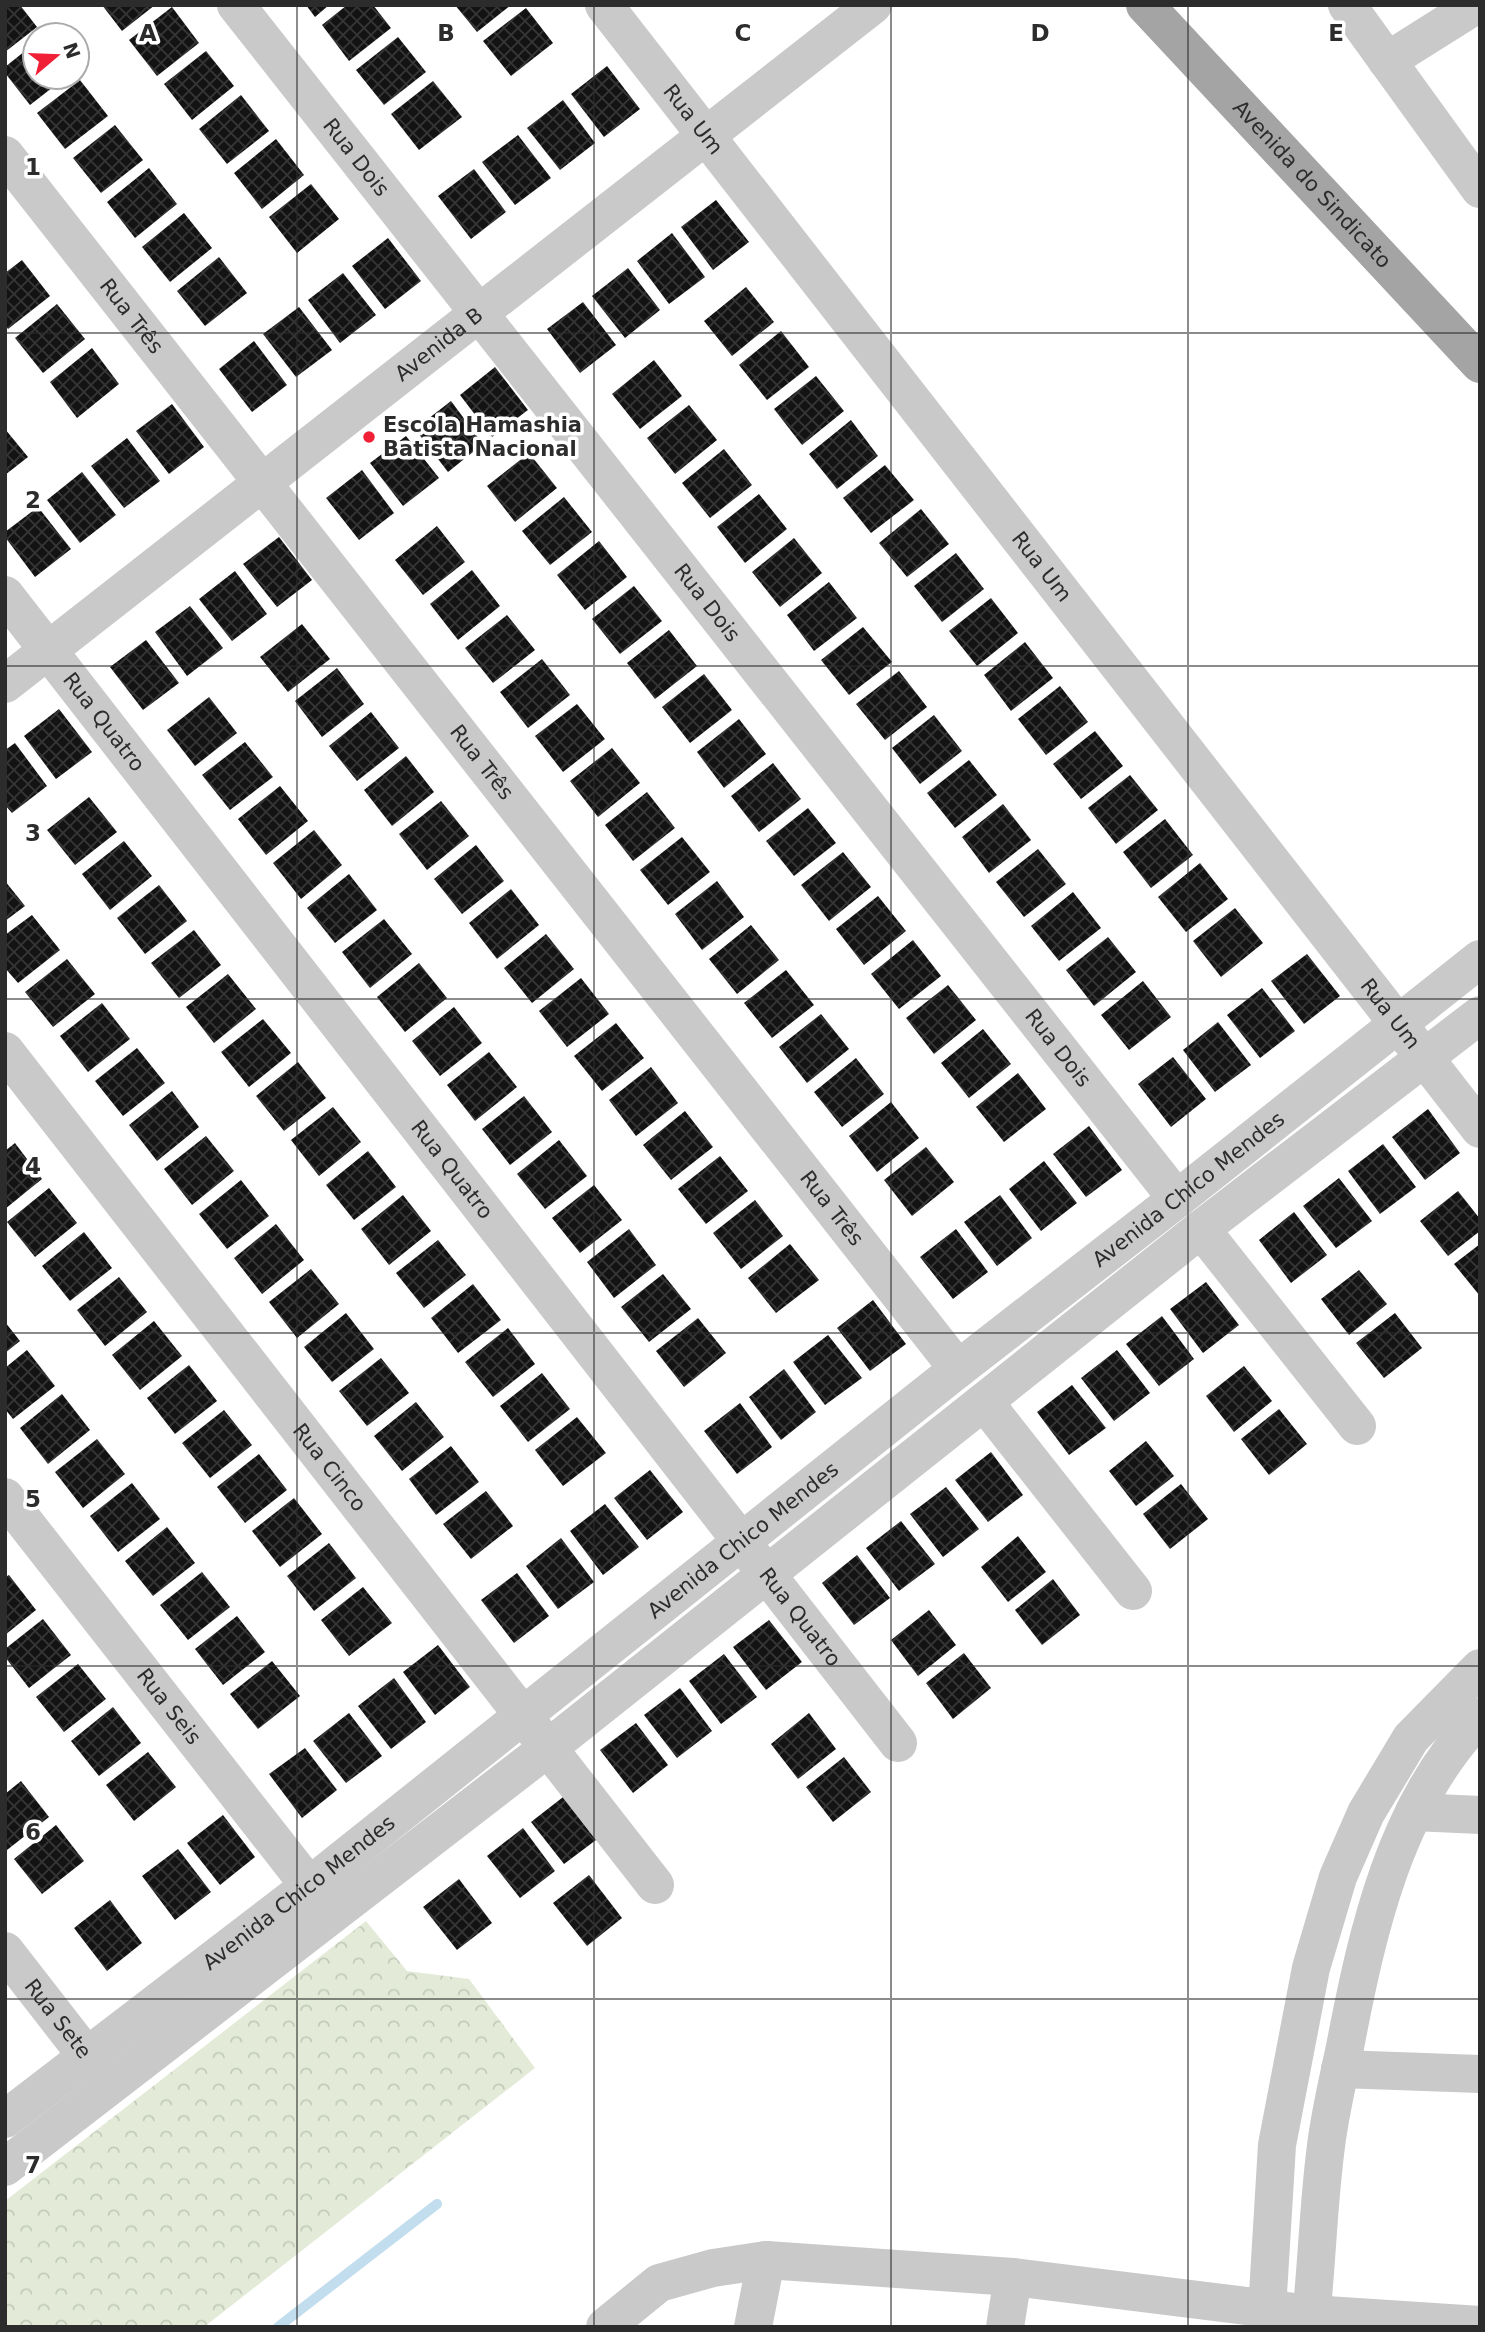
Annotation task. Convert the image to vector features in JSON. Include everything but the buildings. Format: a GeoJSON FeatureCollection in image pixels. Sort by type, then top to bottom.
{"type":"FeatureCollection","features":[{"type":"Feature","properties":{"kind":"main road","name":"Avenida do Sindicato"},"geometry":{"type":"LineString","coordinates":[[1144,5],[1473,345]]}},
{"type":"Feature","properties":{"kind":"street","name":"Rua Dois"},"geometry":{"type":"LineString","coordinates":[[236,5],[1177,1199]]}},
{"type":"Feature","properties":{"kind":"street","name":"Rua Um"},"geometry":{"type":"LineString","coordinates":[[604,5],[1480,1129]]}},
{"type":"Feature","properties":{"kind":"street","name":"Avenida B"},"geometry":{"type":"LineString","coordinates":[[5,684],[708,138],[873,5]]}},
{"type":"Feature","properties":{"kind":"street"},"geometry":{"type":"LineString","coordinates":[[1347,5],[1480,189]]}},
{"type":"Feature","properties":{"kind":"street"},"geometry":{"type":"LineString","coordinates":[[1387,61],[1476,5]]}},
{"type":"Feature","properties":{"kind":"street","name":"Rua Três"},"geometry":{"type":"LineString","coordinates":[[5,155],[958,1369]]}},
{"type":"Feature","properties":{"kind":"street","name":"Rua Quatro"},"geometry":{"type":"LineString","coordinates":[[5,596],[898,1743]]}},
{"type":"Feature","properties":{"kind":"street","name":"Avenida Chico Mendes"},"geometry":{"type":"LineString","coordinates":[[5,2119],[309,1886],[958,1369],[1480,959]]}},
{"type":"Feature","properties":{"kind":"street","name":"Avenida Chico Mendes"},"geometry":{"type":"LineString","coordinates":[[5,2167],[333,1916],[985,1403],[1201,1229],[1480,1015]]}},
{"type":"Feature","properties":{"kind":"street","name":"Rua Cinco"},"geometry":{"type":"LineString","coordinates":[[5,1052],[655,1885]]}},
{"type":"Feature","properties":{"kind":"street"},"geometry":{"type":"LineString","coordinates":[[1201,1229],[1357,1426]]}},
{"type":"Feature","properties":{"kind":"street"},"geometry":{"type":"LineString","coordinates":[[985,1403],[1133,1591]]}},
{"type":"Feature","properties":{"kind":"street","name":"Rua Seis"},"geometry":{"type":"LineString","coordinates":[[5,1497],[333,1916]]}},
{"type":"Feature","properties":{"kind":"street"},"geometry":{"type":"LineString","coordinates":[[1267,2318],[1269,2238],[1277,2145],[1311,1968],[1338,1877],[1366,1813],[1410,1738],[1480,1668]]}},
{"type":"Feature","properties":{"kind":"street"},"geometry":{"type":"LineString","coordinates":[[1310,2320],[1326,2144],[1363,1955],[1386,1877],[1414,1812],[1459,1738],[1480,1717]]}},
{"type":"Feature","properties":{"kind":"street"},"geometry":{"type":"LineString","coordinates":[[1414,1812],[1480,1815]]}},
{"type":"Feature","properties":{"kind":"street","name":"Rua Sete"},"geometry":{"type":"LineString","coordinates":[[5,1951],[110,2086]]}},
{"type":"Feature","properties":{"kind":"street"},"geometry":{"type":"LineString","coordinates":[[1340,2069],[1480,2074]]}},
{"type":"Feature","properties":{"kind":"street"},"geometry":{"type":"LineString","coordinates":[[605,2327],[659,2283],[713,2268],[766,2260],[1013,2277],[1267,2318],[1480,2325]]}},
{"type":"Feature","properties":{"kind":"street"},"geometry":{"type":"LineString","coordinates":[[753,2327],[766,2260]]}},
{"type":"Feature","properties":{"kind":"street"},"geometry":{"type":"LineString","coordinates":[[1005,2327],[1013,2277]]}},
{"type":"Feature","properties":{"kind":"green space"},"geometry":{"type":"Polygon","coordinates":[[[366,1921],[407,1971],[469,1979],[535,2068],[204,2327],[5,2327],[5,2201],[366,1921]]]}},
{"type":"Feature","properties":{"kind":"waterway"},"geometry":{"type":"LineString","coordinates":[[278,2327],[437,2204]]}},
{"type":"Feature","properties":{"kind":"place","name":"Escola Hamashia Batista Nacional"},"geometry":{"type":"Point","coordinates":[369,437]}}]}
